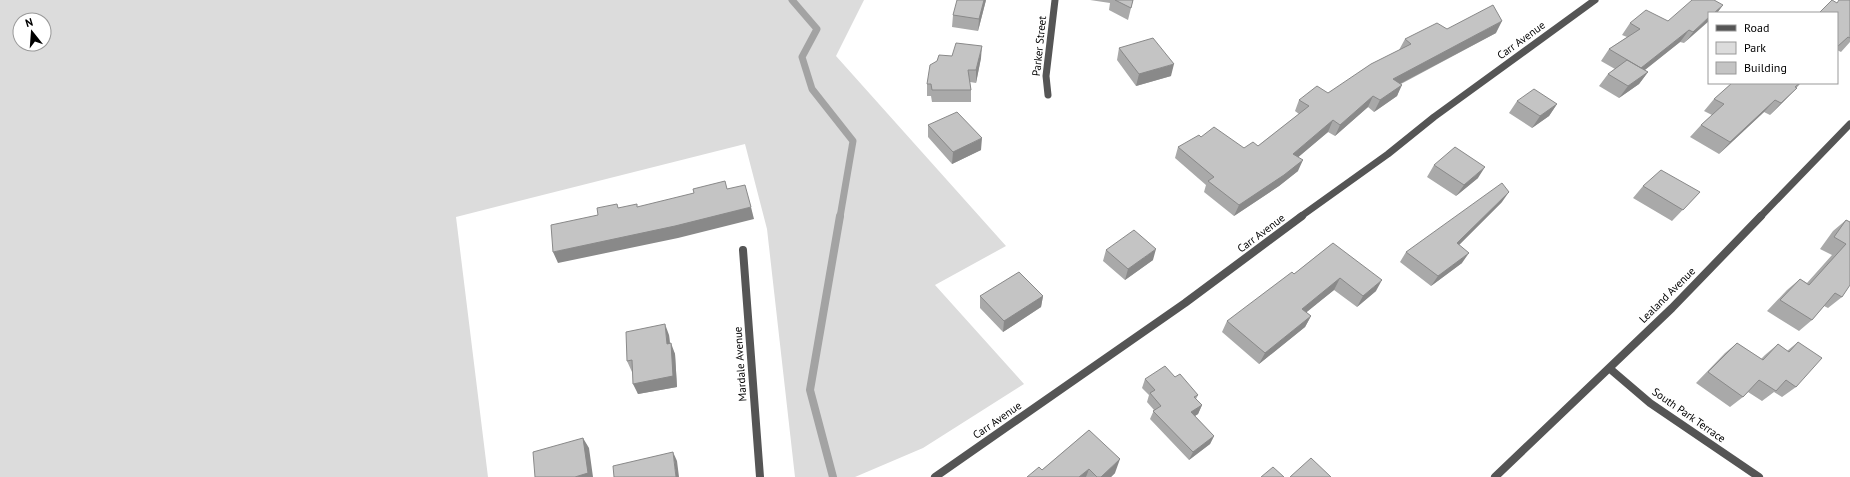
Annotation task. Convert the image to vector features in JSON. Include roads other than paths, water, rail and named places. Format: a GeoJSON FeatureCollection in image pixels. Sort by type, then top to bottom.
{"type":"FeatureCollection","features":[{"type":"Feature","properties":{"kind":"street","name":"Parker Street"},"geometry":{"type":"LineString","coordinates":[[1048,95],[1046,76],[1056,0]]}},
{"type":"Feature","properties":{"kind":"street","name":"Carr Avenue"},"geometry":{"type":"LineString","coordinates":[[935,477],[1185,303],[1335,191],[1388,154],[1434,117],[1595,0]]}},
{"type":"Feature","properties":{"kind":"street","name":"Lealand Avenue"},"geometry":{"type":"LineString","coordinates":[[1495,477],[1672,308],[1850,124]]}},
{"type":"Feature","properties":{"kind":"street","name":"Mardale Avenue"},"geometry":{"type":"LineString","coordinates":[[743,250],[760,477]]}},
{"type":"Feature","properties":{"kind":"street","name":"South Park Terrace"},"geometry":{"type":"LineString","coordinates":[[1609,368],[1650,403],[1759,477]]}},
{"type":"Feature","properties":{"kind":"waterway"},"geometry":{"type":"LineString","coordinates":[[792,0],[817,29],[802,57],[812,89],[853,141],[840,217]]}},
{"type":"Feature","properties":{"kind":"waterway"},"geometry":{"type":"LineString","coordinates":[[833,477],[810,390],[840,216]]}}]}
